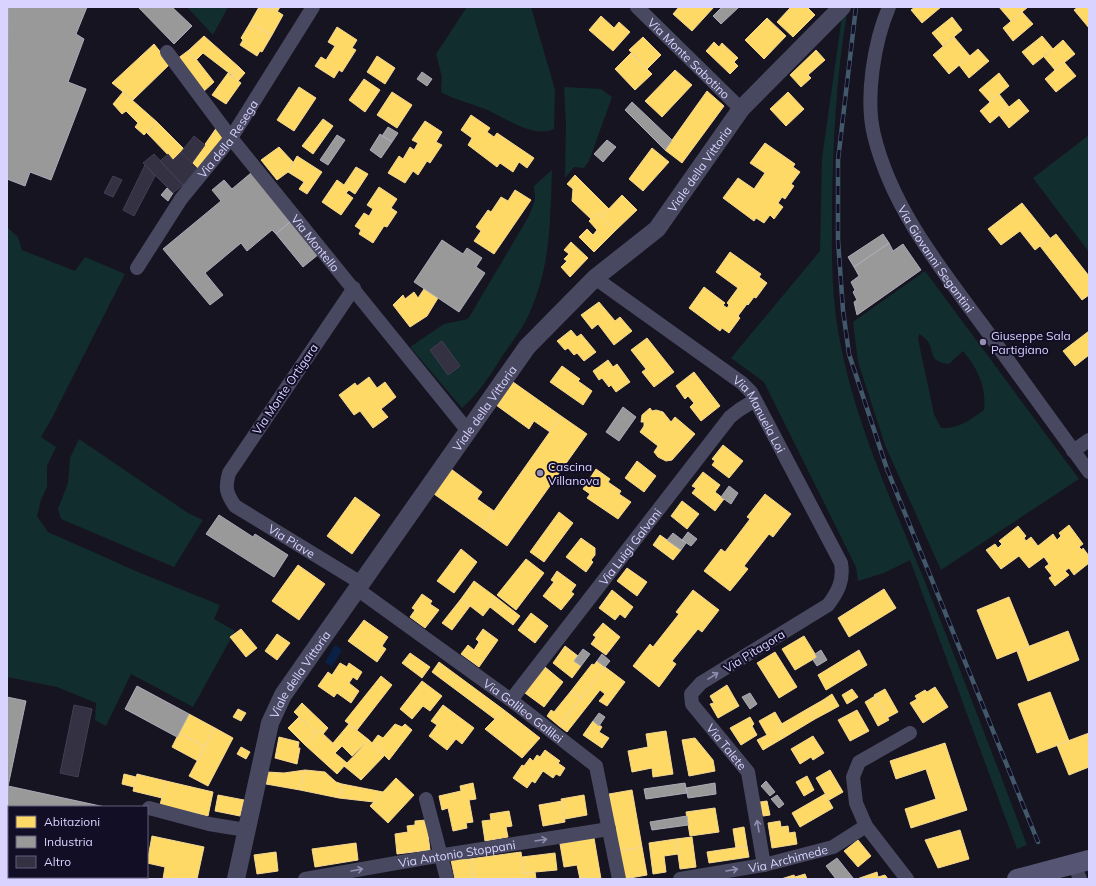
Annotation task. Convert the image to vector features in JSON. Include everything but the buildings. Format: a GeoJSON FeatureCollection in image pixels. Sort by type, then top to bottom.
{"type":"FeatureCollection","features":[{"type":"Feature","properties":{"kind":"main road"},"geometry":{"type":"LineString","coordinates":[[1017,879],[1078,867]]}},
{"type":"Feature","properties":{"kind":"main road"},"geometry":{"type":"LineString","coordinates":[[1035,879],[1078,867]]}},
{"type":"Feature","properties":{"kind":"street","name":"Via della Resega"},"geometry":{"type":"LineString","coordinates":[[137,268],[181,199],[231,138],[314,7]]}},
{"type":"Feature","properties":{"kind":"street","name":"Via Monte Sabotino"},"geometry":{"type":"LineString","coordinates":[[637,7],[741,109]]}},
{"type":"Feature","properties":{"kind":"street","name":"Viale della Vittoria"},"geometry":{"type":"LineString","coordinates":[[236,879],[265,742],[277,707],[359,586],[527,347],[595,278],[657,229],[741,109],[842,7]]}},
{"type":"Feature","properties":{"kind":"street","name":"Via Giovanni Segantini"},"geometry":{"type":"LineString","coordinates":[[887,9],[874,65],[871,115],[873,133],[889,182],[921,240],[1089,472]]}},
{"type":"Feature","properties":{"kind":"street","name":"Via Montello"},"geometry":{"type":"LineString","coordinates":[[167,52],[231,138],[354,288],[468,431]]}},
{"type":"Feature","properties":{"kind":"street","name":"Via Manuela Loi"},"geometry":{"type":"LineString","coordinates":[[595,278],[742,383],[751,392],[841,563],[841,582],[837,593],[828,605]]}},
{"type":"Feature","properties":{"kind":"street","name":"Via Monte Ortigara"},"geometry":{"type":"LineString","coordinates":[[226,493],[229,473],[354,288]]}},
{"type":"Feature","properties":{"kind":"street","name":"Via Luigi Galvani"},"geometry":{"type":"LineString","coordinates":[[512,700],[730,417],[755,400]]}},
{"type":"Feature","properties":{"kind":"street"},"geometry":{"type":"LineString","coordinates":[[1073,451],[1089,440]]}},
{"type":"Feature","properties":{"kind":"street","name":"Via Piave"},"geometry":{"type":"LineString","coordinates":[[226,493],[235,506],[359,586]]}},
{"type":"Feature","properties":{"kind":"street","name":"Via Galileo Galilei"},"geometry":{"type":"LineString","coordinates":[[359,586],[512,700],[596,766],[619,879]]}},
{"type":"Feature","properties":{"kind":"street","name":"Via Pitagora"},"geometry":{"type":"LineString","coordinates":[[692,704],[691,694],[694,688],[828,605]]}},
{"type":"Feature","properties":{"kind":"street","name":"Via Talete"},"geometry":{"type":"LineString","coordinates":[[692,704],[748,772],[764,865]]}},
{"type":"Feature","properties":{"kind":"street"},"geometry":{"type":"LineString","coordinates":[[907,879],[866,826],[856,803],[853,777],[859,762],[910,733]]}},
{"type":"Feature","properties":{"kind":"street"},"geometry":{"type":"LineString","coordinates":[[426,799],[447,879]]}},
{"type":"Feature","properties":{"kind":"street"},"geometry":{"type":"LineString","coordinates":[[149,808],[210,824],[246,830]]}},
{"type":"Feature","properties":{"kind":"street","name":"Via Archimede"},"geometry":{"type":"LineString","coordinates":[[680,879],[764,865],[833,847],[866,826]]}},
{"type":"Feature","properties":{"kind":"street","name":"Via Antonio Stoppani"},"geometry":{"type":"LineString","coordinates":[[305,879],[441,855],[609,829]]}},
{"type":"Feature","properties":{"kind":"green space"},"geometry":{"type":"Polygon","coordinates":[[[187,7],[228,7],[213,35],[187,7]]]}},
{"type":"Feature","properties":{"kind":"green space"},"geometry":{"type":"Polygon","coordinates":[[[467,7],[531,7],[555,90],[554,129],[537,131],[528,129],[485,109],[441,92],[442,77],[436,54],[467,7]]]}},
{"type":"Feature","properties":{"kind":"green space"},"geometry":{"type":"Polygon","coordinates":[[[847,13],[840,62],[836,111],[832,209],[832,270],[834,300],[844,362],[862,425],[873,456],[950,644],[1027,845],[1017,849],[910,560],[884,573],[858,581],[856,567],[764,382],[731,358],[820,251],[822,158],[842,17],[847,13]]]}},
{"type":"Feature","properties":{"kind":"green space"},"geometry":{"type":"Polygon","coordinates":[[[564,87],[601,89],[612,97],[589,161],[584,168],[574,167],[565,178],[566,124],[564,87]]]}},
{"type":"Feature","properties":{"kind":"green space"},"geometry":{"type":"Polygon","coordinates":[[[1089,135],[1089,252],[1033,178],[1089,135]]]}},
{"type":"Feature","properties":{"kind":"green space"},"geometry":{"type":"Polygon","coordinates":[[[552,170],[548,243],[542,278],[536,296],[527,319],[517,335],[484,383],[462,408],[410,347],[444,324],[468,319],[529,216],[535,200],[534,186],[552,170]]]}},
{"type":"Feature","properties":{"kind":"green space"},"geometry":{"type":"Polygon","coordinates":[[[7,227],[18,237],[22,250],[75,271],[85,257],[125,274],[41,437],[56,447],[47,466],[47,487],[41,500],[37,516],[48,532],[138,572],[220,605],[214,619],[235,631],[193,707],[131,674],[106,726],[95,720],[96,703],[57,687],[7,677],[7,227]]]}},
{"type":"Feature","properties":{"kind":"green space"},"geometry":{"type":"Polygon","coordinates":[[[925,271],[1079,479],[941,570],[885,445],[858,362],[853,322],[925,271]],[[919,334],[918,339],[934,414],[941,428],[959,425],[984,410],[984,394],[980,378],[973,364],[963,351],[949,364],[942,363],[935,359],[927,340],[919,334]]]}},
{"type":"Feature","properties":{"kind":"green space"},"geometry":{"type":"Polygon","coordinates":[[[79,439],[188,513],[203,520],[174,567],[61,519],[58,509],[68,483],[70,458],[79,439]]]}},
{"type":"Feature","properties":{"kind":"water"},"geometry":{"type":"Polygon","coordinates":[[[335,645],[342,650],[332,667],[325,662],[335,645]]]}},
{"type":"Feature","properties":{"kind":"railway"},"geometry":{"type":"LineString","coordinates":[[856,7],[838,160],[838,240],[843,310],[849,354],[887,469],[1038,842]]}},
{"type":"Feature","properties":{"kind":"place","name":"Giuseppe Sala Partigiano"},"geometry":{"type":"Point","coordinates":[983,342]}},
{"type":"Feature","properties":{"kind":"place","name":"Cascina Villanova"},"geometry":{"type":"Point","coordinates":[540,473]}}]}
